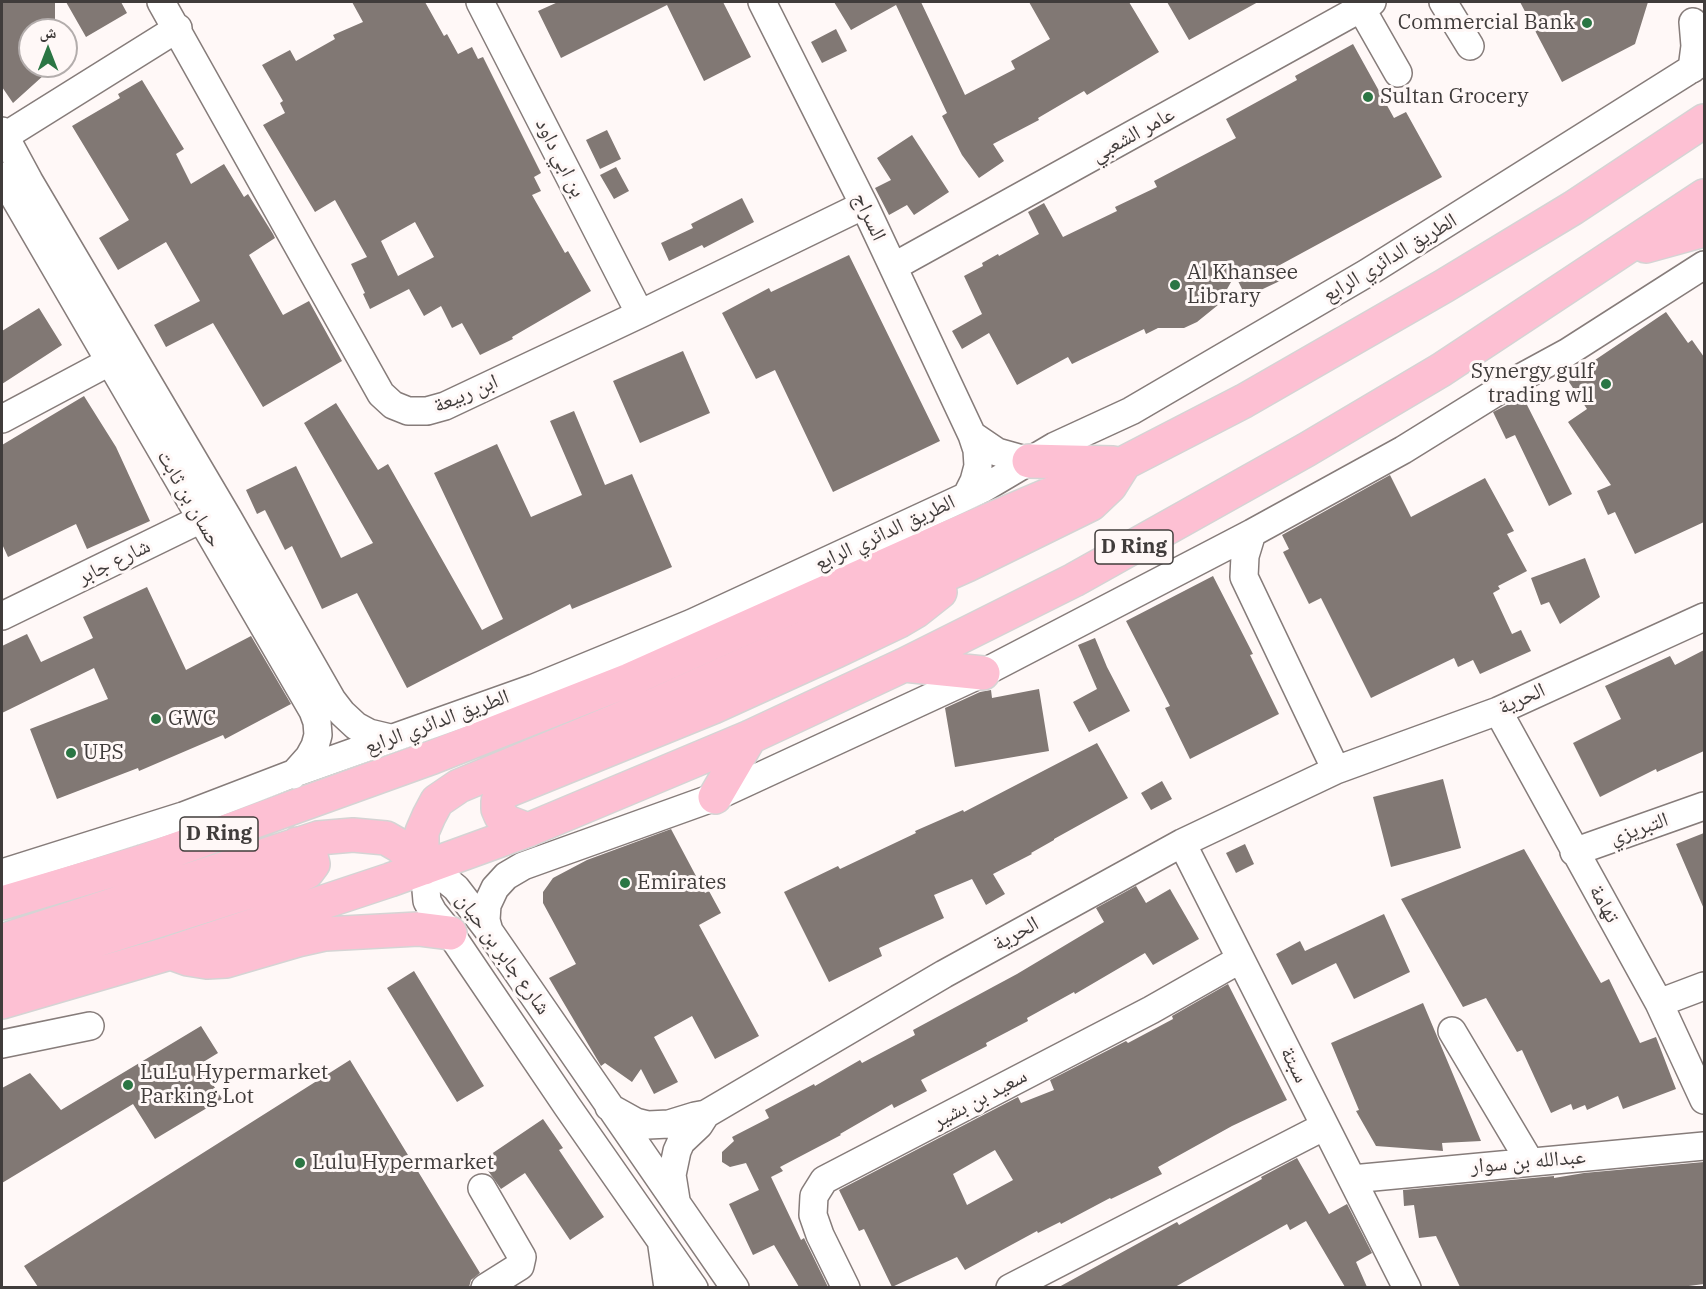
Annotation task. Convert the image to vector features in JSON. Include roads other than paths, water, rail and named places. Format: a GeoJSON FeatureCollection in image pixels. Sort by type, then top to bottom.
{"type":"FeatureCollection","features":[{"type":"Feature","properties":{"kind":"main road","name":"الطريق الدائري الرابع"},"geometry":{"type":"LineString","coordinates":[[2,903],[144,861],[434,758],[629,680],[947,538],[1124,463],[1244,401],[1444,286],[1573,208],[1704,121]]}},
{"type":"Feature","properties":{"kind":"main road","name":"D Ring"},"geometry":{"type":"LineString","coordinates":[[11,999],[170,952],[424,868],[528,830],[750,737],[904,665],[1074,580],[1306,450],[1441,370],[1704,196]]}},
{"type":"Feature","properties":{"kind":"main road"},"geometry":{"type":"LineString","coordinates":[[1622,252],[1704,230]]}},
{"type":"Feature","properties":{"kind":"main road"},"geometry":{"type":"LineString","coordinates":[[1029,461],[1124,463]]}},
{"type":"Feature","properties":{"kind":"main road"},"geometry":{"type":"LineString","coordinates":[[424,868],[422,832],[437,801],[459,786],[654,705],[967,565],[1091,504],[1110,486],[1124,463]]}},
{"type":"Feature","properties":{"kind":"main road"},"geometry":{"type":"LineString","coordinates":[[528,830],[507,822],[501,816],[498,801],[502,794],[713,707],[899,621],[931,600],[967,565]]}},
{"type":"Feature","properties":{"kind":"main road"},"geometry":{"type":"LineString","coordinates":[[904,665],[983,673]]}},
{"type":"Feature","properties":{"kind":"main road"},"geometry":{"type":"LineString","coordinates":[[715,797],[750,737]]}},
{"type":"Feature","properties":{"kind":"main road"},"geometry":{"type":"LineString","coordinates":[[2,941],[99,911],[297,844],[339,835],[386,838],[400,846],[424,868]]}},
{"type":"Feature","properties":{"kind":"main road"},"geometry":{"type":"LineString","coordinates":[[2,970],[296,877],[307,872],[313,864],[310,852],[297,844]]}},
{"type":"Feature","properties":{"kind":"main road"},"geometry":{"type":"LineString","coordinates":[[170,952],[197,960],[226,961],[325,934],[418,929],[450,933]]}},
{"type":"Feature","properties":{"kind":"main road"},"geometry":{"type":"LineString","coordinates":[[2,1025],[11,999]]}},
{"type":"Feature","properties":{"kind":"street","name":"ابن ربيعة"},"geometry":{"type":"LineString","coordinates":[[161,2],[178,28],[381,394],[393,405],[408,411],[427,411],[446,406],[864,205]]}},
{"type":"Feature","properties":{"kind":"street","name":"بن ابي داود"},"geometry":{"type":"LineString","coordinates":[[480,2],[640,314]]}},
{"type":"Feature","properties":{"kind":"street","name":"السراج"},"geometry":{"type":"LineString","coordinates":[[762,2],[864,205],[972,435],[977,450],[978,466],[967,495]]}},
{"type":"Feature","properties":{"kind":"street"},"geometry":{"type":"LineString","coordinates":[[1443,2],[1470,46]]}},
{"type":"Feature","properties":{"kind":"street"},"geometry":{"type":"LineString","coordinates":[[1354,7],[1398,74]]}},
{"type":"Feature","properties":{"kind":"street","name":"عامر الشعبي"},"geometry":{"type":"LineString","coordinates":[[893,267],[1354,7]]}},
{"type":"Feature","properties":{"kind":"street"},"geometry":{"type":"LineString","coordinates":[[1693,18],[1698,65]]}},
{"type":"Feature","properties":{"kind":"street"},"geometry":{"type":"LineString","coordinates":[[3,135],[178,28]]}},
{"type":"Feature","properties":{"kind":"street","name":"الطريق الدائري الرابع"},"geometry":{"type":"LineString","coordinates":[[2,873],[183,816],[390,738],[534,688],[692,623],[1000,480],[1054,446],[1131,411],[1367,273],[1698,65]]}},
{"type":"Feature","properties":{"kind":"street","name":"حسان بن ثابت"},"geometry":{"type":"LineString","coordinates":[[3,135],[10,186],[109,362],[313,711],[318,735],[315,746],[309,757],[269,803],[260,820]]}},
{"type":"Feature","properties":{"kind":"street","name":"حسان بن ثابت"},"geometry":{"type":"LineString","coordinates":[[10,186],[136,362],[332,700],[356,726],[369,733],[390,738]]}},
{"type":"Feature","properties":{"kind":"street"},"geometry":{"type":"LineString","coordinates":[[489,931],[486,920],[488,905],[495,888],[506,876],[523,866],[715,797],[983,673],[1252,533],[1403,450],[1511,383],[1568,352],[1704,265]]}},
{"type":"Feature","properties":{"kind":"street"},"geometry":{"type":"LineString","coordinates":[[2,419],[109,362],[120,359],[136,362]]}},
{"type":"Feature","properties":{"kind":"street"},"geometry":{"type":"LineString","coordinates":[[972,435],[997,452],[1029,461]]}},
{"type":"Feature","properties":{"kind":"street","name":"شارع جابر"},"geometry":{"type":"LineString","coordinates":[[2,616],[201,519],[228,518]]}},
{"type":"Feature","properties":{"kind":"street"},"geometry":{"type":"LineString","coordinates":[[1252,533],[1245,556],[1244,577],[1336,770]]}},
{"type":"Feature","properties":{"kind":"street"},"geometry":{"type":"LineString","coordinates":[[1203,558],[1225,564],[1244,577]]}},
{"type":"Feature","properties":{"kind":"street","name":"الحرية"},"geometry":{"type":"LineString","coordinates":[[609,1107],[636,1122],[648,1125],[669,1124],[706,1114],[944,974],[1182,843],[1336,770],[1498,711],[1704,617]]}},
{"type":"Feature","properties":{"kind":"street","name":"تهامة"},"geometry":{"type":"LineString","coordinates":[[1498,711],[1659,1003],[1704,1100]]}},
{"type":"Feature","properties":{"kind":"street","name":"التبريزي"},"geometry":{"type":"LineString","coordinates":[[1574,852],[1704,806]]}},
{"type":"Feature","properties":{"kind":"street","name":"سبتة"},"geometry":{"type":"LineString","coordinates":[[1182,843],[1239,960],[1407,1287]]}},
{"type":"Feature","properties":{"kind":"street","name":"شارع جابر بن حيان"},"geometry":{"type":"LineString","coordinates":[[424,868],[447,880],[489,931],[735,1287]]}},
{"type":"Feature","properties":{"kind":"street","name":"شارع جابر بن حيان"},"geometry":{"type":"LineString","coordinates":[[424,868],[427,901],[433,912],[450,933],[567,1106],[694,1287]]}},
{"type":"Feature","properties":{"kind":"street","name":"سعيد بن بشير"},"geometry":{"type":"LineString","coordinates":[[846,1287],[820,1235],[813,1215],[814,1196],[824,1180],[1150,1010],[1239,960]]}},
{"type":"Feature","properties":{"kind":"street"},"geometry":{"type":"LineString","coordinates":[[1659,1003],[1704,986]]}},
{"type":"Feature","properties":{"kind":"street"},"geometry":{"type":"LineString","coordinates":[[2,1044],[90,1026]]}},
{"type":"Feature","properties":{"kind":"street"},"geometry":{"type":"LineString","coordinates":[[1452,1031],[1530,1162]]}},
{"type":"Feature","properties":{"kind":"street","name":"الحرية"},"geometry":{"type":"LineString","coordinates":[[676,1202],[672,1175],[674,1159],[681,1142],[699,1125],[706,1114]]}},
{"type":"Feature","properties":{"kind":"street"},"geometry":{"type":"LineString","coordinates":[[1010,1287],[1325,1126]]}},
{"type":"Feature","properties":{"kind":"street","name":"عبدالله بن سوار"},"geometry":{"type":"LineString","coordinates":[[1352,1179],[1704,1146]]}},
{"type":"Feature","properties":{"kind":"street"},"geometry":{"type":"LineString","coordinates":[[482,1188],[522,1257],[520,1266],[485,1287]]}},
{"type":"Feature","properties":{"kind":"street"},"geometry":{"type":"LineString","coordinates":[[661,1239],[668,1287]]}},
{"type":"Feature","properties":{"kind":"place","name":"Commercial Bank"},"geometry":{"type":"Point","coordinates":[1587,23]}},
{"type":"Feature","properties":{"kind":"place","name":"Sultan Grocery"},"geometry":{"type":"Point","coordinates":[1368,97]}},
{"type":"Feature","properties":{"kind":"place","name":"Al Khansee Library"},"geometry":{"type":"Point","coordinates":[1175,285]}},
{"type":"Feature","properties":{"kind":"place","name":"Synergy gulf trading wll"},"geometry":{"type":"Point","coordinates":[1606,384]}},
{"type":"Feature","properties":{"kind":"place","name":"GWC"},"geometry":{"type":"Point","coordinates":[156,719]}},
{"type":"Feature","properties":{"kind":"place","name":"UPS"},"geometry":{"type":"Point","coordinates":[71,753]}},
{"type":"Feature","properties":{"kind":"place","name":"Emirates"},"geometry":{"type":"Point","coordinates":[625,883]}},
{"type":"Feature","properties":{"kind":"place","name":"LuLu Hypermarket Parking Lot"},"geometry":{"type":"Point","coordinates":[128,1085]}},
{"type":"Feature","properties":{"kind":"place","name":"Lulu Hypermarket"},"geometry":{"type":"Point","coordinates":[300,1163]}}]}
